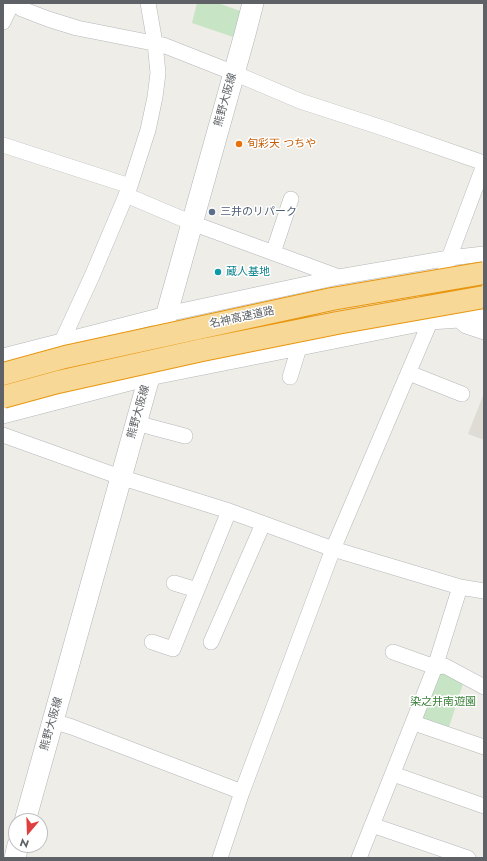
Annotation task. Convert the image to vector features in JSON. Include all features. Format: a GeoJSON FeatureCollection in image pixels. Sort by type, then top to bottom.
{"type":"FeatureCollection","features":[{"type":"Feature","properties":{"kind":"highway","name":"名神高速道路"},"geometry":{"type":"LineString","coordinates":[[3,374],[72,356],[332,299],[484,273]]}},
{"type":"Feature","properties":{"kind":"highway"},"geometry":{"type":"LineString","coordinates":[[3,397],[58,382],[209,349],[337,323],[484,297]]}},
{"type":"Feature","properties":{"kind":"main road","name":"熊野大阪線"},"geometry":{"type":"LineString","coordinates":[[27,813],[253,3]]}},
{"type":"Feature","properties":{"kind":"street"},"geometry":{"type":"LineString","coordinates":[[3,22],[13,3],[22,9],[77,28],[155,43],[234,73],[300,101],[383,128],[484,164],[449,258],[430,322],[333,549],[242,792],[220,858]]}},
{"type":"Feature","properties":{"kind":"street"},"geometry":{"type":"LineString","coordinates":[[62,341],[92,276],[128,191],[148,130],[158,73],[155,43],[148,3]]}},
{"type":"Feature","properties":{"kind":"street"},"geometry":{"type":"LineString","coordinates":[[3,145],[128,191],[192,223],[339,277]]}},
{"type":"Feature","properties":{"kind":"street"},"geometry":{"type":"LineString","coordinates":[[274,253],[291,199]]}},
{"type":"Feature","properties":{"kind":"street"},"geometry":{"type":"LineString","coordinates":[[3,356],[167,314],[339,277],[449,258],[484,254]]}},
{"type":"Feature","properties":{"kind":"street"},"geometry":{"type":"LineString","coordinates":[[3,416],[149,378],[430,322],[459,320],[484,316]]}},
{"type":"Feature","properties":{"kind":"street"},"geometry":{"type":"LineString","coordinates":[[459,320],[466,326],[484,332]]}},
{"type":"Feature","properties":{"kind":"street"},"geometry":{"type":"LineString","coordinates":[[290,377],[299,348]]}},
{"type":"Feature","properties":{"kind":"street"},"geometry":{"type":"LineString","coordinates":[[409,373],[462,394]]}},
{"type":"Feature","properties":{"kind":"street"},"geometry":{"type":"LineString","coordinates":[[136,423],[185,436]]}},
{"type":"Feature","properties":{"kind":"street"},"geometry":{"type":"LineString","coordinates":[[3,435],[120,477],[229,511],[333,549],[460,587],[484,591]]}},
{"type":"Feature","properties":{"kind":"street"},"geometry":{"type":"LineString","coordinates":[[152,642],[173,649],[229,511]]}},
{"type":"Feature","properties":{"kind":"street"},"geometry":{"type":"LineString","coordinates":[[211,642],[263,524]]}},
{"type":"Feature","properties":{"kind":"street"},"geometry":{"type":"LineString","coordinates":[[174,582],[197,590]]}},
{"type":"Feature","properties":{"kind":"street"},"geometry":{"type":"LineString","coordinates":[[359,858],[435,667],[460,587]]}},
{"type":"Feature","properties":{"kind":"street"},"geometry":{"type":"LineString","coordinates":[[393,652],[435,667],[445,666],[484,687]]}},
{"type":"Feature","properties":{"kind":"street"},"geometry":{"type":"LineString","coordinates":[[53,721],[242,792]]}},
{"type":"Feature","properties":{"kind":"street"},"geometry":{"type":"LineString","coordinates":[[414,723],[484,747]]}},
{"type":"Feature","properties":{"kind":"street"},"geometry":{"type":"LineString","coordinates":[[393,774],[484,806]]}},
{"type":"Feature","properties":{"kind":"street"},"geometry":{"type":"LineString","coordinates":[[372,826],[468,858]]}},
{"type":"Feature","properties":{"kind":"shaded area"},"geometry":{"type":"Polygon","coordinates":[[[484,393],[484,440],[468,434],[484,393]]]}},
{"type":"Feature","properties":{"kind":"green space"},"geometry":{"type":"Polygon","coordinates":[[[197,3],[218,3],[243,12],[236,38],[192,23],[197,3]]]}},
{"type":"Feature","properties":{"kind":"green space","name":"染之井南遊園"},"geometry":{"type":"Polygon","coordinates":[[[438,670],[463,684],[448,730],[422,721],[438,670]]]}},
{"type":"Feature","properties":{"kind":"place","name":"旬彩天 つちや"},"geometry":{"type":"Point","coordinates":[239,144]}},
{"type":"Feature","properties":{"kind":"place","name":"三井のリパーク"},"geometry":{"type":"Point","coordinates":[212,212]}},
{"type":"Feature","properties":{"kind":"place","name":"蔵人基地"},"geometry":{"type":"Point","coordinates":[218,272]}}]}
